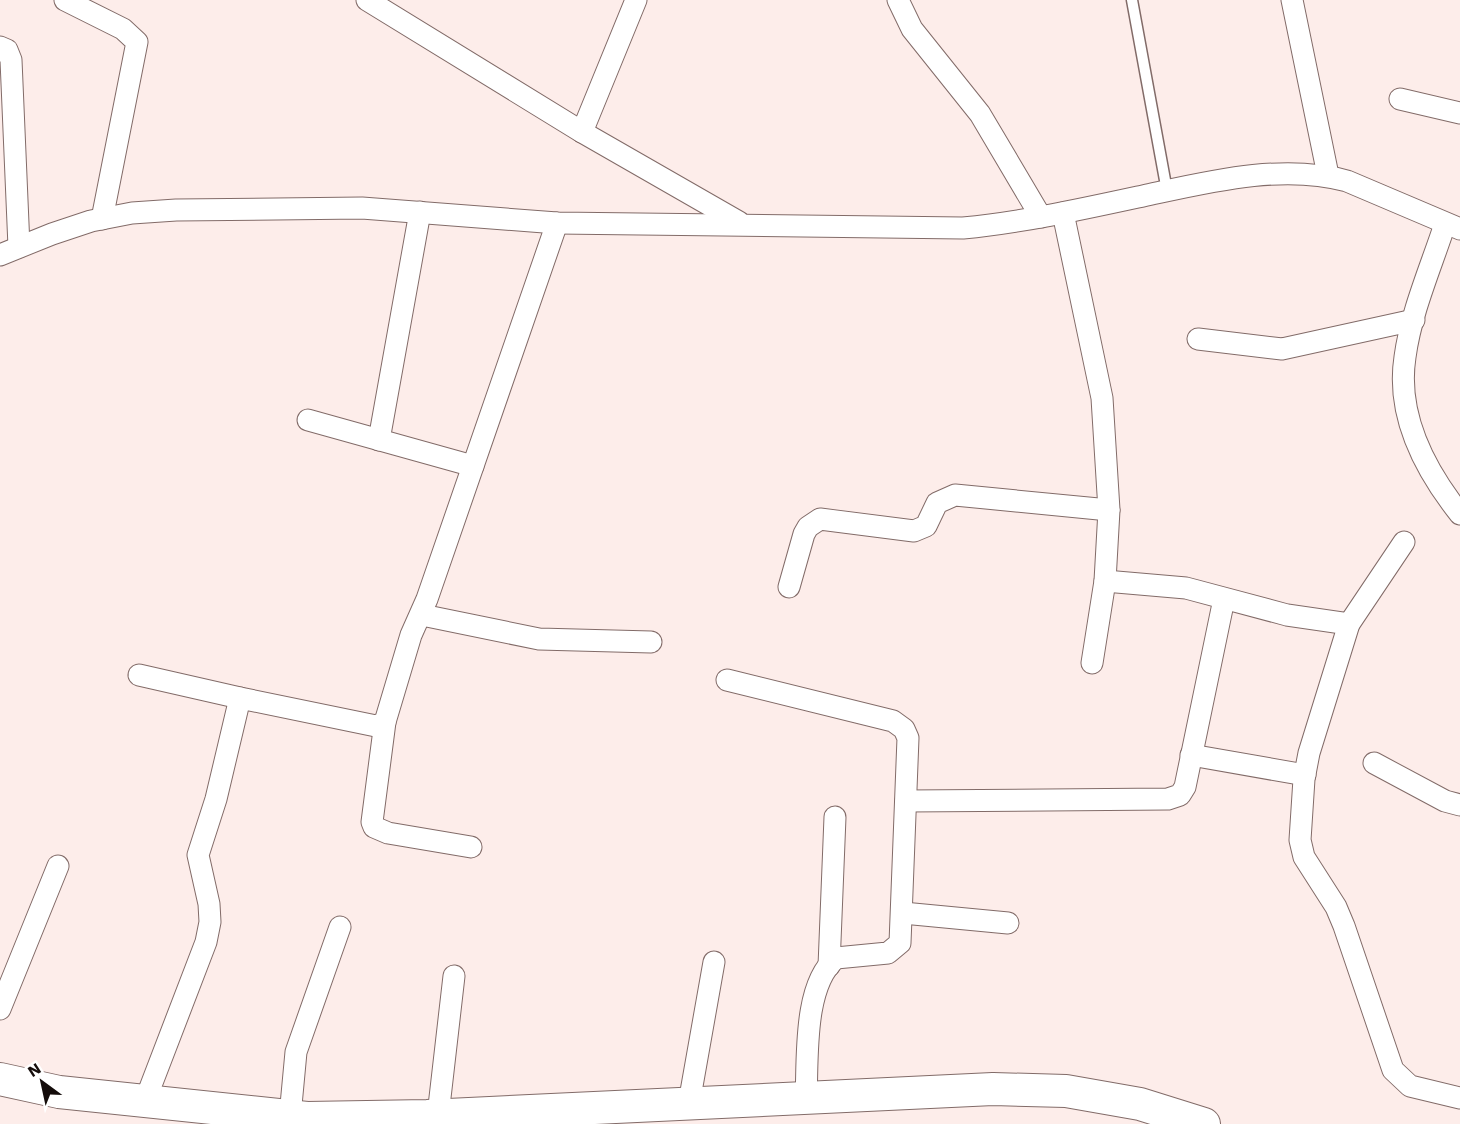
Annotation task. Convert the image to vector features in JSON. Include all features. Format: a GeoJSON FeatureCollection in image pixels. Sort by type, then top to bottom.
{"type":"FeatureCollection","features":[{"type":"Feature","properties":{"kind":"street"},"geometry":{"type":"LineString","coordinates":[[65,0],[123,29],[137,42],[102,219]]}},
{"type":"Feature","properties":{"kind":"street"},"geometry":{"type":"LineString","coordinates":[[367,0],[582,132],[742,224]]}},
{"type":"Feature","properties":{"kind":"street"},"geometry":{"type":"LineString","coordinates":[[582,132],[636,0]]}},
{"type":"Feature","properties":{"kind":"street"},"geometry":{"type":"LineString","coordinates":[[898,0],[912,28],[980,114],[1041,217]]}},
{"type":"Feature","properties":{"kind":"street"},"geometry":{"type":"LineString","coordinates":[[1292,0],[1328,176]]}},
{"type":"Feature","properties":{"kind":"street"},"geometry":{"type":"LineString","coordinates":[[0,47],[8,50],[11,60],[9,251],[52,234],[102,219],[132,213],[188,210],[362,208],[557,223],[963,228],[1063,213],[1207,182],[1297,173],[1347,180],[1453,227],[1414,320],[1404,360],[1408,417],[1426,466],[1460,514]]}},
{"type":"Feature","properties":{"kind":"street"},"geometry":{"type":"LineString","coordinates":[[1400,99],[1460,113]]}},
{"type":"Feature","properties":{"kind":"street"},"geometry":{"type":"LineString","coordinates":[[379,440],[420,213]]}},
{"type":"Feature","properties":{"kind":"street"},"geometry":{"type":"LineString","coordinates":[[1063,213],[1102,398],[1109,510],[1106,581],[1092,663]]}},
{"type":"Feature","properties":{"kind":"street"},"geometry":{"type":"LineString","coordinates":[[471,847],[388,833],[374,827],[372,822],[385,722],[411,635],[422,615],[557,223]]}},
{"type":"Feature","properties":{"kind":"street"},"geometry":{"type":"LineString","coordinates":[[1198,339],[1282,349],[1414,320]]}},
{"type":"Feature","properties":{"kind":"street"},"geometry":{"type":"LineString","coordinates":[[308,420],[473,466]]}},
{"type":"Feature","properties":{"kind":"street"},"geometry":{"type":"LineString","coordinates":[[789,587],[804,534],[808,527],[820,519],[914,531],[926,526],[937,503],[955,495],[1109,510]]}},
{"type":"Feature","properties":{"kind":"street"},"geometry":{"type":"LineString","coordinates":[[1404,543],[1349,624],[1334,667],[1305,774],[1300,840],[1304,857],[1336,907],[1344,926],[1393,1070],[1410,1086],[1460,1098]]}},
{"type":"Feature","properties":{"kind":"street"},"geometry":{"type":"LineString","coordinates":[[1106,581],[1169,585],[1287,615],[1349,624]]}},
{"type":"Feature","properties":{"kind":"street"},"geometry":{"type":"LineString","coordinates":[[906,801],[1176,798],[1185,787],[1224,599]]}},
{"type":"Feature","properties":{"kind":"street"},"geometry":{"type":"LineString","coordinates":[[422,615],[531,638],[651,642]]}},
{"type":"Feature","properties":{"kind":"street"},"geometry":{"type":"LineString","coordinates":[[139,675],[376,726],[385,722]]}},
{"type":"Feature","properties":{"kind":"street"},"geometry":{"type":"LineString","coordinates":[[727,680],[893,721],[904,729],[908,738],[902,936],[895,950],[888,953],[836,958],[820,980],[811,1020],[806,1098]]}},
{"type":"Feature","properties":{"kind":"street"},"geometry":{"type":"LineString","coordinates":[[145,1101],[206,942],[210,922],[209,904],[198,855],[216,800],[240,698]]}},
{"type":"Feature","properties":{"kind":"street"},"geometry":{"type":"LineString","coordinates":[[1191,755],[1305,774]]}},
{"type":"Feature","properties":{"kind":"street"},"geometry":{"type":"LineString","coordinates":[[1374,763],[1445,801],[1460,805]]}},
{"type":"Feature","properties":{"kind":"street"},"geometry":{"type":"LineString","coordinates":[[829,966],[835,817]]}},
{"type":"Feature","properties":{"kind":"street"},"geometry":{"type":"LineString","coordinates":[[0,1009],[58,866]]}},
{"type":"Feature","properties":{"kind":"street"},"geometry":{"type":"LineString","coordinates":[[903,913],[1008,923]]}},
{"type":"Feature","properties":{"kind":"street"},"geometry":{"type":"LineString","coordinates":[[290,1116],[296,1052],[340,927]]}},
{"type":"Feature","properties":{"kind":"street"},"geometry":{"type":"LineString","coordinates":[[689,1104],[714,962]]}},
{"type":"Feature","properties":{"kind":"street"},"geometry":{"type":"LineString","coordinates":[[438,1115],[454,976]]}},
{"type":"Feature","properties":{"kind":"street"},"geometry":{"type":"LineString","coordinates":[[0,1079],[59,1092],[290,1116],[438,1115],[993,1089],[1066,1091],[1140,1104],[1204,1124]]}},
{"type":"Feature","properties":{"kind":"lane"},"geometry":{"type":"LineString","coordinates":[[1132,0],[1167,191]]}}]}
